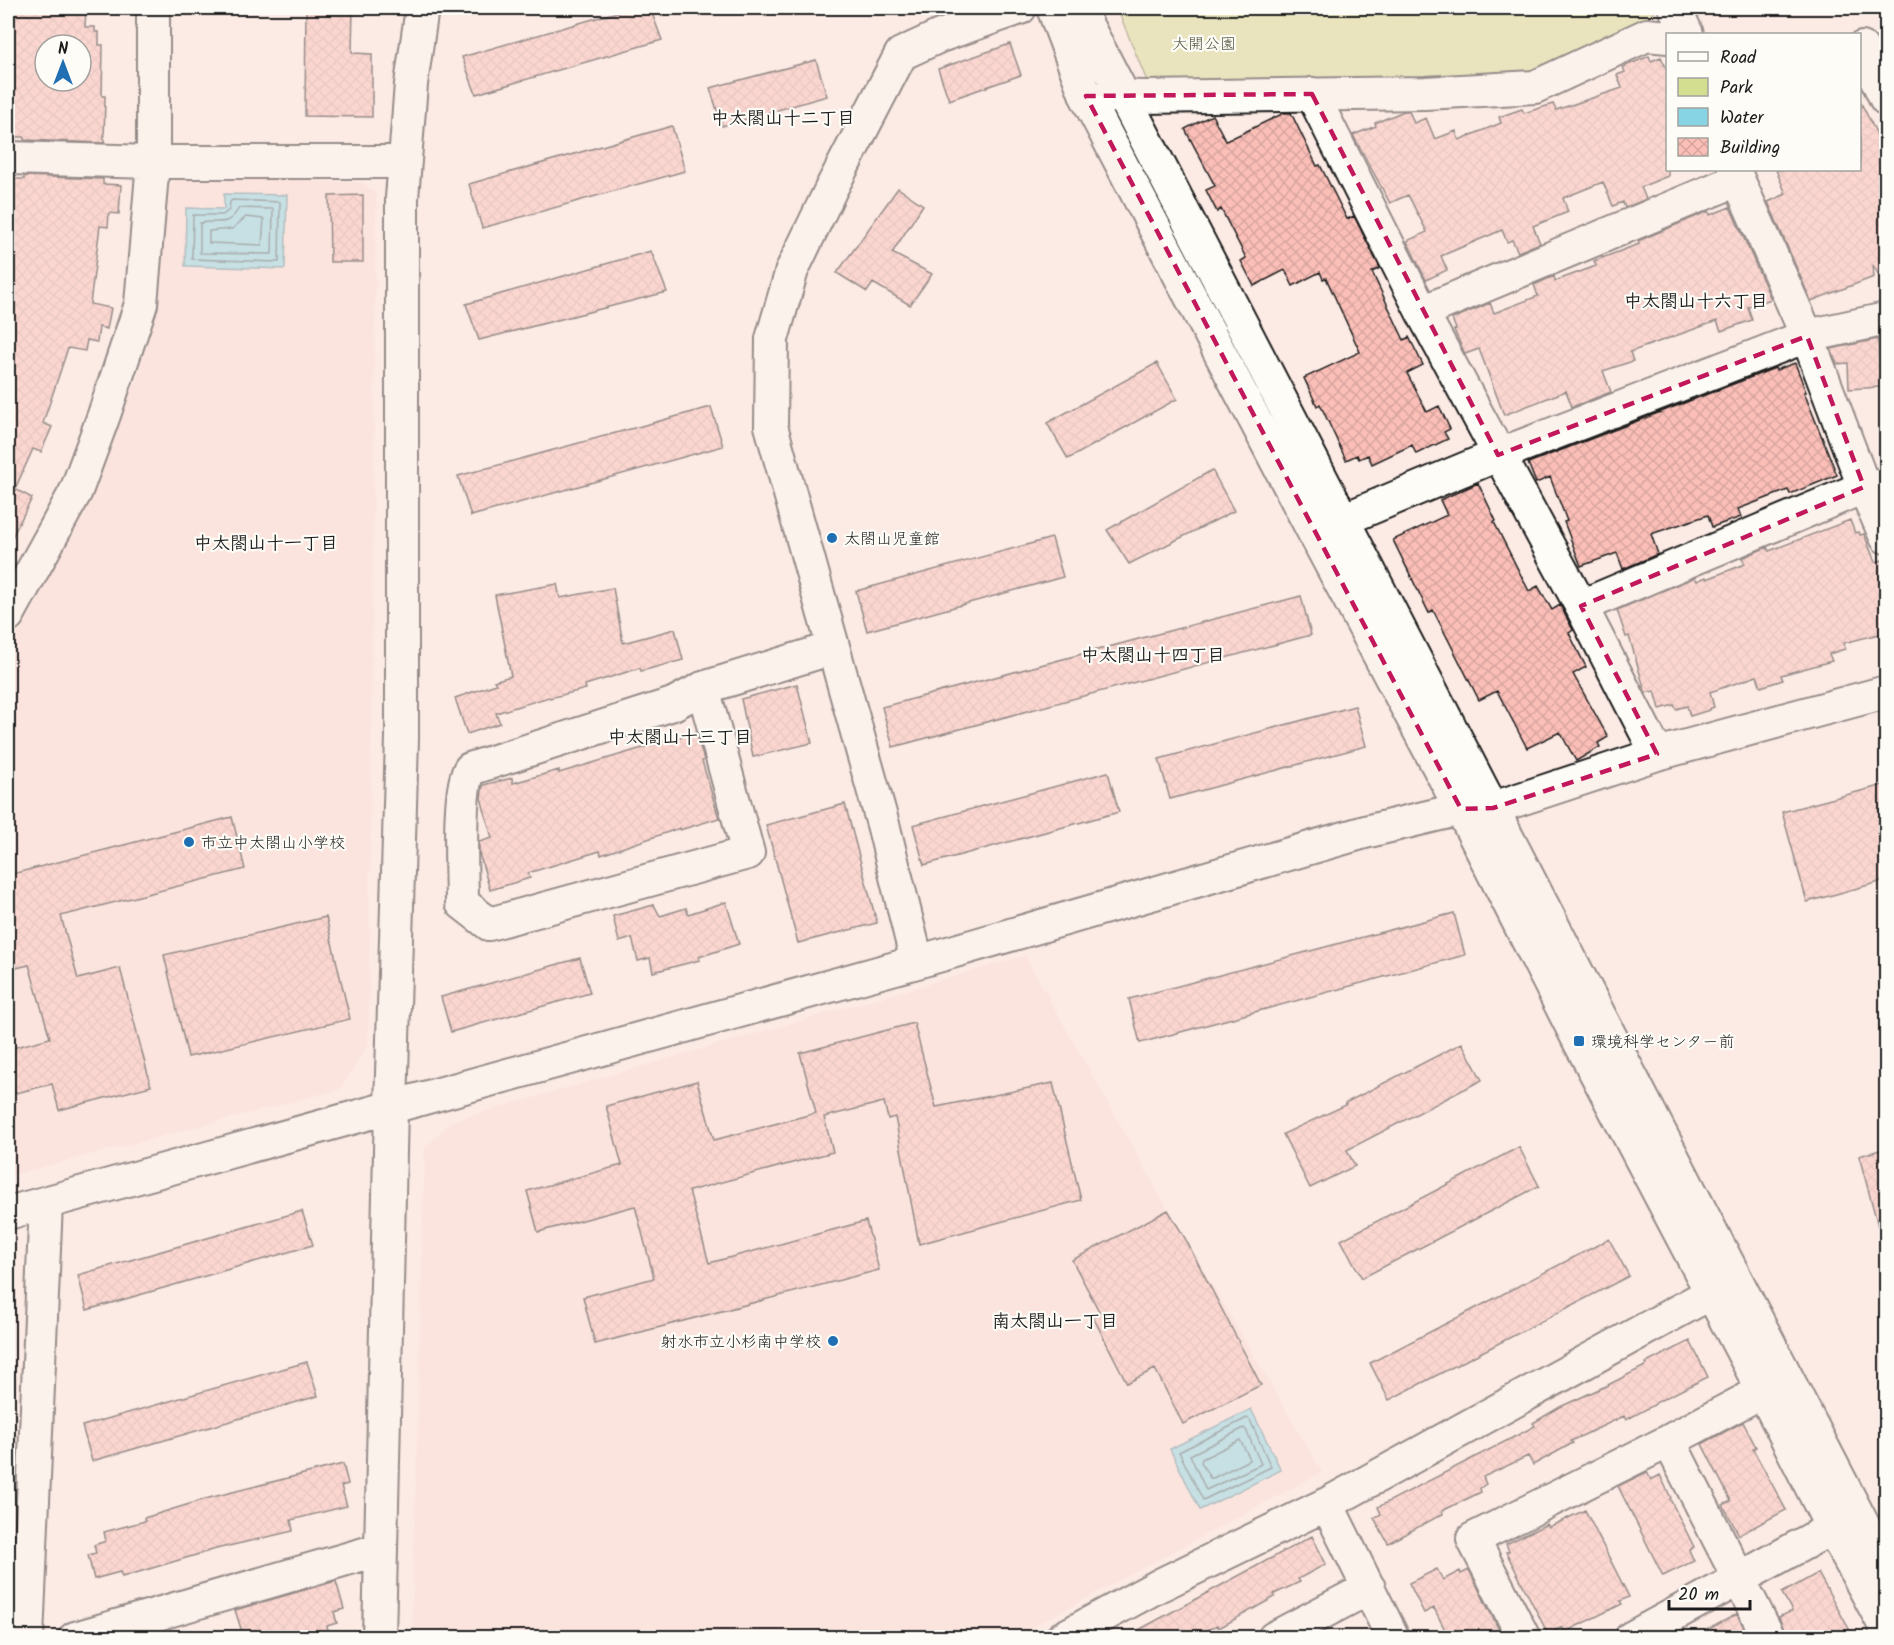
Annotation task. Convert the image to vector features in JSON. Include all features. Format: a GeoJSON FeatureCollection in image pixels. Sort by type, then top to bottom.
{"type":"FeatureCollection","features":[{"type":"Feature","properties":{"kind":"street"},"geometry":{"type":"LineString","coordinates":[[8,615],[76,491],[141,304],[153,162],[153,8]]}},
{"type":"Feature","properties":{"kind":"street"},"geometry":{"type":"LineString","coordinates":[[379,1638],[402,738],[402,198],[411,84],[422,8]]}},
{"type":"Feature","properties":{"kind":"street"},"geometry":{"type":"LineString","coordinates":[[917,962],[884,828],[771,426],[772,339],[792,270],[901,54],[940,36],[1020,8]]}},
{"type":"Feature","properties":{"kind":"street"},"geometry":{"type":"LineString","coordinates":[[1053,8],[1086,96],[1461,809],[1832,1528],[1887,1628]]}},
{"type":"Feature","properties":{"kind":"street"},"geometry":{"type":"LineString","coordinates":[[1078,8],[1887,1569]]}},
{"type":"Feature","properties":{"kind":"street"},"geometry":{"type":"LineString","coordinates":[[1676,8],[1687,33]]}},
{"type":"Feature","properties":{"kind":"street"},"geometry":{"type":"LineString","coordinates":[[1086,96],[1425,93],[1535,87],[1647,35],[1666,37]]}},
{"type":"Feature","properties":{"kind":"street"},"geometry":{"type":"LineString","coordinates":[[1869,48],[1887,99]]}},
{"type":"Feature","properties":{"kind":"street"},"geometry":{"type":"LineString","coordinates":[[1312,94],[1422,312],[1581,606],[1657,754]]}},
{"type":"Feature","properties":{"kind":"street"},"geometry":{"type":"LineString","coordinates":[[8,158],[153,162],[405,162]]}},
{"type":"Feature","properties":{"kind":"street"},"geometry":{"type":"LineString","coordinates":[[1422,312],[1735,175],[1876,486],[1887,537]]}},
{"type":"Feature","properties":{"kind":"street"},"geometry":{"type":"LineString","coordinates":[[1313,531],[1498,455],[1808,336],[1887,319]]}},
{"type":"Feature","properties":{"kind":"street"},"geometry":{"type":"LineString","coordinates":[[1581,606],[1876,486]]}},
{"type":"Feature","properties":{"kind":"street"},"geometry":{"type":"LineString","coordinates":[[703,688],[748,853],[489,924],[462,903],[462,804],[466,774],[470,770],[673,704],[703,688],[833,648]]}},
{"type":"Feature","properties":{"kind":"street"},"geometry":{"type":"LineString","coordinates":[[8,1213],[917,962],[1365,832],[1461,809],[1492,808],[1657,754],[1887,692]]}},
{"type":"Feature","properties":{"kind":"street"},"geometry":{"type":"LineString","coordinates":[[27,1638],[46,1203]]}},
{"type":"Feature","properties":{"kind":"street"},"geometry":{"type":"LineString","coordinates":[[1062,1638],[1160,1585],[1327,1504],[1712,1293]]}},
{"type":"Feature","properties":{"kind":"street"},"geometry":{"type":"LineString","coordinates":[[1524,1638],[1473,1539],[1669,1442],[1763,1391]]}},
{"type":"Feature","properties":{"kind":"street"},"geometry":{"type":"LineString","coordinates":[[1669,1442],[1769,1638]]}},
{"type":"Feature","properties":{"kind":"street"},"geometry":{"type":"LineString","coordinates":[[1327,1504],[1393,1638]]}},
{"type":"Feature","properties":{"kind":"street"},"geometry":{"type":"LineString","coordinates":[[1631,1638],[1832,1528]]}},
{"type":"Feature","properties":{"kind":"street"},"geometry":{"type":"LineString","coordinates":[[75,1638],[381,1549]]}},
{"type":"Feature","properties":{"kind":"street"},"geometry":{"type":"LineString","coordinates":[[1274,1638],[1369,1587]]}},
{"type":"Feature","properties":{"kind":"highlighted area"},"geometry":{"type":"Polygon","coordinates":[[[1312,94],[1498,455],[1807,336],[1864,487],[1581,606],[1657,754],[1493,808],[1461,809],[1086,96],[1312,94]]]}},
{"type":"Feature","properties":{"kind":"shaded area","name":"市立中太閤山小学校"},"geometry":{"type":"Polygon","coordinates":[[[181,176],[363,183],[376,194],[368,1044],[340,1089],[8,1176],[8,640],[33,610],[90,479],[138,378],[153,305],[165,188],[181,176]]]}},
{"type":"Feature","properties":{"kind":"shaded area","name":"射水市立小杉南中学校"},"geometry":{"type":"Polygon","coordinates":[[[1025,956],[1168,1210],[1322,1472],[1013,1637],[412,1638],[425,1149],[450,1122],[1025,956]]]}},
{"type":"Feature","properties":{"kind":"green space","name":"大開公園"},"geometry":{"type":"Polygon","coordinates":[[[1117,8],[1657,8],[1647,21],[1525,75],[1147,81],[1117,8]]]}},
{"type":"Feature","properties":{"kind":"water"},"geometry":{"type":"Polygon","coordinates":[[[224,194],[287,195],[285,269],[185,266],[186,208],[224,209],[224,194]]]}},
{"type":"Feature","properties":{"kind":"water"},"geometry":{"type":"Polygon","coordinates":[[[1251,1409],[1281,1470],[1200,1510],[1170,1449],[1251,1409]]]}},
{"type":"Feature","properties":{"kind":"building"},"geometry":{"type":"Polygon","coordinates":[[[8,8],[86,8],[85,27],[95,27],[95,32],[99,32],[99,45],[103,45],[104,143],[24,140],[24,137],[8,137],[8,8]]]}},
{"type":"Feature","properties":{"kind":"building"},"geometry":{"type":"Polygon","coordinates":[[[306,8],[353,8],[352,53],[372,54],[372,117],[305,116],[306,8]]]}},
{"type":"Feature","properties":{"kind":"building"},"geometry":{"type":"Polygon","coordinates":[[[631,8],[650,8],[662,40],[476,94],[462,57],[631,8]]]}},
{"type":"Feature","properties":{"kind":"building"},"geometry":{"type":"Polygon","coordinates":[[[1010,44],[1021,75],[949,100],[938,69],[1010,44]]]}},
{"type":"Feature","properties":{"kind":"building"},"geometry":{"type":"Polygon","coordinates":[[[1649,56],[1651,61],[1661,57],[1666,68],[1666,171],[1668,171],[1668,176],[1641,187],[1646,199],[1625,208],[1623,202],[1613,206],[1603,182],[1563,198],[1568,212],[1533,226],[1540,243],[1518,252],[1512,240],[1507,242],[1502,230],[1441,256],[1447,270],[1426,280],[1407,241],[1427,232],[1408,195],[1390,203],[1353,135],[1376,126],[1375,123],[1409,111],[1414,123],[1426,118],[1435,139],[1456,131],[1459,140],[1501,123],[1499,117],[1522,109],[1524,113],[1553,104],[1556,110],[1622,88],[1617,75],[1625,72],[1623,67],[1649,56]]]}},
{"type":"Feature","properties":{"kind":"building"},"geometry":{"type":"Polygon","coordinates":[[[816,60],[827,96],[722,126],[710,88],[816,60]]]}},
{"type":"Feature","properties":{"kind":"building"},"geometry":{"type":"Polygon","coordinates":[[[1861,103],[1887,154],[1887,290],[1873,265],[1874,277],[1811,301],[1768,202],[1786,194],[1776,171],[1861,171],[1861,103]]]}},
{"type":"Feature","properties":{"kind":"building"},"geometry":{"type":"Polygon","coordinates":[[[1284,113],[1291,113],[1347,219],[1354,216],[1380,268],[1372,272],[1404,340],[1409,337],[1423,365],[1407,373],[1427,412],[1439,406],[1450,429],[1444,432],[1448,439],[1416,454],[1412,445],[1372,464],[1368,455],[1359,459],[1357,455],[1346,460],[1320,404],[1317,406],[1304,378],[1360,352],[1326,278],[1323,279],[1320,272],[1293,286],[1285,270],[1254,286],[1241,261],[1246,258],[1221,209],[1217,212],[1206,190],[1215,186],[1185,129],[1212,115],[1226,141],[1284,113]]]}},
{"type":"Feature","properties":{"kind":"building"},"geometry":{"type":"Polygon","coordinates":[[[672,126],[685,171],[482,228],[469,184],[672,126]]]}},
{"type":"Feature","properties":{"kind":"building"},"geometry":{"type":"Polygon","coordinates":[[[24,176],[103,179],[103,184],[121,185],[119,214],[109,213],[108,227],[100,226],[90,304],[111,308],[107,329],[99,327],[97,342],[87,340],[85,351],[68,348],[43,423],[52,427],[41,452],[33,449],[15,489],[32,498],[8,545],[8,179],[24,179],[24,176]]]}},
{"type":"Feature","properties":{"kind":"building"},"geometry":{"type":"Polygon","coordinates":[[[898,188],[923,205],[892,253],[932,274],[910,305],[873,283],[867,292],[837,273],[898,188]]]}},
{"type":"Feature","properties":{"kind":"building"},"geometry":{"type":"Polygon","coordinates":[[[363,195],[363,262],[330,262],[329,196],[363,195]]]}},
{"type":"Feature","properties":{"kind":"building"},"geometry":{"type":"Polygon","coordinates":[[[1730,207],[1771,299],[1748,307],[1752,320],[1721,331],[1717,321],[1630,352],[1633,361],[1603,371],[1611,392],[1572,407],[1566,391],[1504,415],[1479,349],[1465,354],[1454,330],[1456,329],[1452,319],[1490,303],[1494,313],[1538,296],[1534,285],[1554,276],[1555,281],[1596,266],[1594,261],[1639,244],[1638,241],[1709,211],[1710,215],[1730,207]]]}},
{"type":"Feature","properties":{"kind":"building"},"geometry":{"type":"Polygon","coordinates":[[[651,251],[667,292],[479,340],[466,304],[651,251]]]}},
{"type":"Feature","properties":{"kind":"building"},"geometry":{"type":"Polygon","coordinates":[[[1878,339],[1881,387],[1849,389],[1848,363],[1837,364],[1831,349],[1878,339]]]}},
{"type":"Feature","properties":{"kind":"building"},"geometry":{"type":"Polygon","coordinates":[[[1157,363],[1177,399],[1068,459],[1047,423],[1157,363]]]}},
{"type":"Feature","properties":{"kind":"building"},"geometry":{"type":"Polygon","coordinates":[[[1795,363],[1837,475],[1790,494],[1788,490],[1738,509],[1741,517],[1712,527],[1708,515],[1651,534],[1658,554],[1623,569],[1617,553],[1581,566],[1550,477],[1536,483],[1528,463],[1775,368],[1776,370],[1795,363]]]}},
{"type":"Feature","properties":{"kind":"building"},"geometry":{"type":"Polygon","coordinates":[[[711,407],[723,446],[471,516],[458,476],[711,407]]]}},
{"type":"Feature","properties":{"kind":"building"},"geometry":{"type":"Polygon","coordinates":[[[1212,470],[1234,511],[1129,564],[1107,530],[1212,470]]]}},
{"type":"Feature","properties":{"kind":"building"},"geometry":{"type":"Polygon","coordinates":[[[1478,483],[1496,521],[1494,522],[1529,591],[1538,586],[1552,610],[1560,605],[1573,630],[1569,633],[1586,667],[1573,674],[1608,737],[1598,743],[1600,747],[1576,761],[1560,732],[1527,748],[1497,691],[1479,700],[1433,610],[1429,613],[1393,540],[1447,515],[1440,500],[1478,483]]]}},
{"type":"Feature","properties":{"kind":"building"},"geometry":{"type":"Polygon","coordinates":[[[1850,520],[1855,533],[1864,534],[1875,562],[1883,560],[1887,571],[1887,632],[1844,643],[1845,649],[1829,654],[1832,661],[1781,675],[1783,680],[1761,687],[1757,676],[1710,692],[1714,707],[1710,710],[1690,716],[1687,706],[1676,709],[1674,705],[1660,709],[1655,691],[1646,693],[1645,691],[1629,636],[1626,637],[1617,610],[1695,577],[1697,581],[1706,577],[1707,579],[1745,564],[1742,558],[1767,547],[1769,551],[1850,520]]]}},
{"type":"Feature","properties":{"kind":"building"},"geometry":{"type":"Polygon","coordinates":[[[1052,538],[1063,577],[867,631],[856,591],[1052,538]]]}},
{"type":"Feature","properties":{"kind":"building"},"geometry":{"type":"Polygon","coordinates":[[[557,584],[560,598],[613,588],[623,643],[675,629],[683,660],[641,671],[640,668],[585,685],[586,689],[549,697],[496,713],[500,723],[467,734],[455,698],[496,684],[494,681],[511,676],[495,595],[557,584]]]}},
{"type":"Feature","properties":{"kind":"building"},"geometry":{"type":"Polygon","coordinates":[[[1301,596],[1311,635],[893,747],[882,707],[1301,596]]]}},
{"type":"Feature","properties":{"kind":"building"},"geometry":{"type":"Polygon","coordinates":[[[797,684],[812,743],[753,757],[741,699],[797,684]]]}},
{"type":"Feature","properties":{"kind":"building"},"geometry":{"type":"Polygon","coordinates":[[[1355,706],[1366,746],[1170,799],[1159,759],[1355,706]]]}},
{"type":"Feature","properties":{"kind":"building"},"geometry":{"type":"Polygon","coordinates":[[[696,732],[719,818],[680,830],[680,828],[601,855],[600,851],[528,873],[530,878],[490,890],[479,853],[479,842],[492,838],[481,798],[483,785],[512,778],[513,783],[559,770],[559,773],[696,732]]]}},
{"type":"Feature","properties":{"kind":"building"},"geometry":{"type":"Polygon","coordinates":[[[1108,772],[1119,812],[924,865],[913,825],[1108,772]]]}},
{"type":"Feature","properties":{"kind":"building"},"geometry":{"type":"Polygon","coordinates":[[[1887,784],[1887,880],[1807,902],[1782,812],[1887,784]]]}},
{"type":"Feature","properties":{"kind":"building"},"geometry":{"type":"Polygon","coordinates":[[[845,804],[877,923],[798,943],[766,825],[845,804]]]}},
{"type":"Feature","properties":{"kind":"building"},"geometry":{"type":"Polygon","coordinates":[[[232,817],[245,869],[61,916],[78,979],[120,968],[151,1086],[59,1110],[52,1084],[8,1095],[8,1049],[50,1038],[29,965],[8,970],[8,875],[232,817]]]}},
{"type":"Feature","properties":{"kind":"building"},"geometry":{"type":"Polygon","coordinates":[[[726,902],[739,944],[699,957],[700,960],[653,972],[650,958],[638,961],[632,938],[619,942],[613,916],[654,905],[660,916],[686,908],[688,914],[726,902]]]}},
{"type":"Feature","properties":{"kind":"building"},"geometry":{"type":"Polygon","coordinates":[[[1454,913],[1465,955],[1140,1043],[1129,999],[1454,913]]]}},
{"type":"Feature","properties":{"kind":"building"},"geometry":{"type":"Polygon","coordinates":[[[326,917],[350,1019],[188,1057],[164,955],[326,917]]]}},
{"type":"Feature","properties":{"kind":"building"},"geometry":{"type":"Polygon","coordinates":[[[580,958],[590,993],[451,1032],[441,997],[580,958]]]}},
{"type":"Feature","properties":{"kind":"building"},"geometry":{"type":"Polygon","coordinates":[[[914,1023],[936,1107],[1053,1083],[1081,1200],[919,1244],[895,1117],[888,1119],[884,1102],[824,1117],[833,1152],[689,1191],[709,1263],[866,1221],[879,1270],[595,1344],[583,1297],[654,1278],[635,1206],[538,1232],[527,1191],[622,1165],[606,1106],[697,1081],[714,1140],[816,1113],[800,1053],[914,1023]]]}},
{"type":"Feature","properties":{"kind":"building"},"geometry":{"type":"Polygon","coordinates":[[[1462,1043],[1482,1080],[1347,1150],[1355,1166],[1310,1188],[1283,1134],[1346,1105],[1345,1103],[1462,1043]]]}},
{"type":"Feature","properties":{"kind":"building"},"geometry":{"type":"Polygon","coordinates":[[[1519,1147],[1539,1186],[1362,1278],[1341,1240],[1519,1147]]]}},
{"type":"Feature","properties":{"kind":"building"},"geometry":{"type":"Polygon","coordinates":[[[1887,1148],[1887,1232],[1880,1233],[1859,1156],[1887,1148]]]}},
{"type":"Feature","properties":{"kind":"building"},"geometry":{"type":"Polygon","coordinates":[[[1168,1210],[1185,1238],[1261,1385],[1183,1424],[1155,1369],[1127,1383],[1093,1317],[1100,1313],[1072,1260],[1168,1210]]]}},
{"type":"Feature","properties":{"kind":"building"},"geometry":{"type":"Polygon","coordinates":[[[302,1211],[313,1245],[87,1310],[78,1275],[302,1211]]]}},
{"type":"Feature","properties":{"kind":"building"},"geometry":{"type":"Polygon","coordinates":[[[1609,1239],[1629,1276],[1389,1400],[1370,1363],[1609,1239]]]}},
{"type":"Feature","properties":{"kind":"building"},"geometry":{"type":"Polygon","coordinates":[[[1690,1341],[1708,1377],[1626,1420],[1624,1416],[1571,1441],[1573,1443],[1533,1465],[1528,1456],[1483,1477],[1486,1484],[1480,1488],[1481,1492],[1442,1511],[1443,1514],[1388,1543],[1374,1518],[1381,1514],[1378,1507],[1535,1426],[1533,1423],[1560,1407],[1608,1385],[1690,1341]]]}},
{"type":"Feature","properties":{"kind":"building"},"geometry":{"type":"Polygon","coordinates":[[[307,1362],[318,1396],[92,1461],[82,1426],[307,1362]]]}},
{"type":"Feature","properties":{"kind":"building"},"geometry":{"type":"Polygon","coordinates":[[[1743,1422],[1756,1447],[1753,1449],[1786,1510],[1739,1535],[1723,1505],[1731,1501],[1702,1444],[1743,1422]]]}},
{"type":"Feature","properties":{"kind":"building"},"geometry":{"type":"Polygon","coordinates":[[[343,1464],[348,1484],[341,1486],[347,1506],[291,1520],[293,1531],[216,1549],[122,1577],[120,1572],[94,1579],[88,1555],[96,1553],[94,1545],[106,1541],[104,1532],[145,1521],[144,1518],[209,1498],[343,1464]]]}},
{"type":"Feature","properties":{"kind":"building"},"geometry":{"type":"Polygon","coordinates":[[[1647,1472],[1651,1480],[1660,1475],[1694,1547],[1689,1550],[1694,1561],[1663,1576],[1618,1486],[1647,1472]]]}},
{"type":"Feature","properties":{"kind":"building"},"geometry":{"type":"Polygon","coordinates":[[[1585,1510],[1629,1597],[1620,1601],[1622,1604],[1565,1632],[1562,1627],[1548,1634],[1506,1552],[1509,1551],[1506,1544],[1547,1524],[1549,1527],[1585,1510]]]}},
{"type":"Feature","properties":{"kind":"building"},"geometry":{"type":"Polygon","coordinates":[[[1312,1536],[1326,1564],[1298,1579],[1300,1582],[1274,1594],[1275,1597],[1219,1628],[1217,1625],[1193,1638],[1124,1638],[1312,1536]]]}},
{"type":"Feature","properties":{"kind":"building"},"geometry":{"type":"Polygon","coordinates":[[[1437,1569],[1443,1580],[1460,1571],[1461,1574],[1469,1570],[1503,1638],[1449,1638],[1434,1608],[1424,1613],[1409,1583],[1437,1569]]]}},
{"type":"Feature","properties":{"kind":"building"},"geometry":{"type":"Polygon","coordinates":[[[1818,1573],[1854,1638],[1787,1638],[1779,1617],[1792,1611],[1782,1593],[1818,1573]]]}},
{"type":"Feature","properties":{"kind":"building"},"geometry":{"type":"Polygon","coordinates":[[[336,1581],[344,1609],[334,1612],[337,1623],[327,1626],[330,1638],[244,1638],[235,1610],[336,1581]]]}},
{"type":"Feature","properties":{"kind":"building"},"geometry":{"type":"Polygon","coordinates":[[[1737,1614],[1749,1638],[1692,1638],[1737,1614]]]}},
{"type":"Feature","properties":{"kind":"place","name":"太閤山児童館"},"geometry":{"type":"Point","coordinates":[832,538]}},
{"type":"Feature","properties":{"kind":"place","name":"市立中太閤山小学校"},"geometry":{"type":"Point","coordinates":[189,842]}},
{"type":"Feature","properties":{"kind":"place","name":"環境科学センター前"},"geometry":{"type":"Point","coordinates":[1579,1041]}},
{"type":"Feature","properties":{"kind":"place","name":"射水市立小杉南中学校"},"geometry":{"type":"Point","coordinates":[833,1341]}},
{"type":"Feature","properties":{"kind":"district","name":"中太閤山十二丁目"},"geometry":{"type":"Point","coordinates":[783,118]}},
{"type":"Feature","properties":{"kind":"district","name":"中太閤山十六丁目"},"geometry":{"type":"Point","coordinates":[1696,301]}},
{"type":"Feature","properties":{"kind":"district","name":"中太閤山十一丁目"},"geometry":{"type":"Point","coordinates":[266,543]}},
{"type":"Feature","properties":{"kind":"district","name":"中太閤山十四丁目"},"geometry":{"type":"Point","coordinates":[1153,655]}},
{"type":"Feature","properties":{"kind":"district","name":"中太閤山十三丁目"},"geometry":{"type":"Point","coordinates":[680,737]}},
{"type":"Feature","properties":{"kind":"district","name":"南太閤山一丁目"},"geometry":{"type":"Point","coordinates":[1055,1321]}}]}
